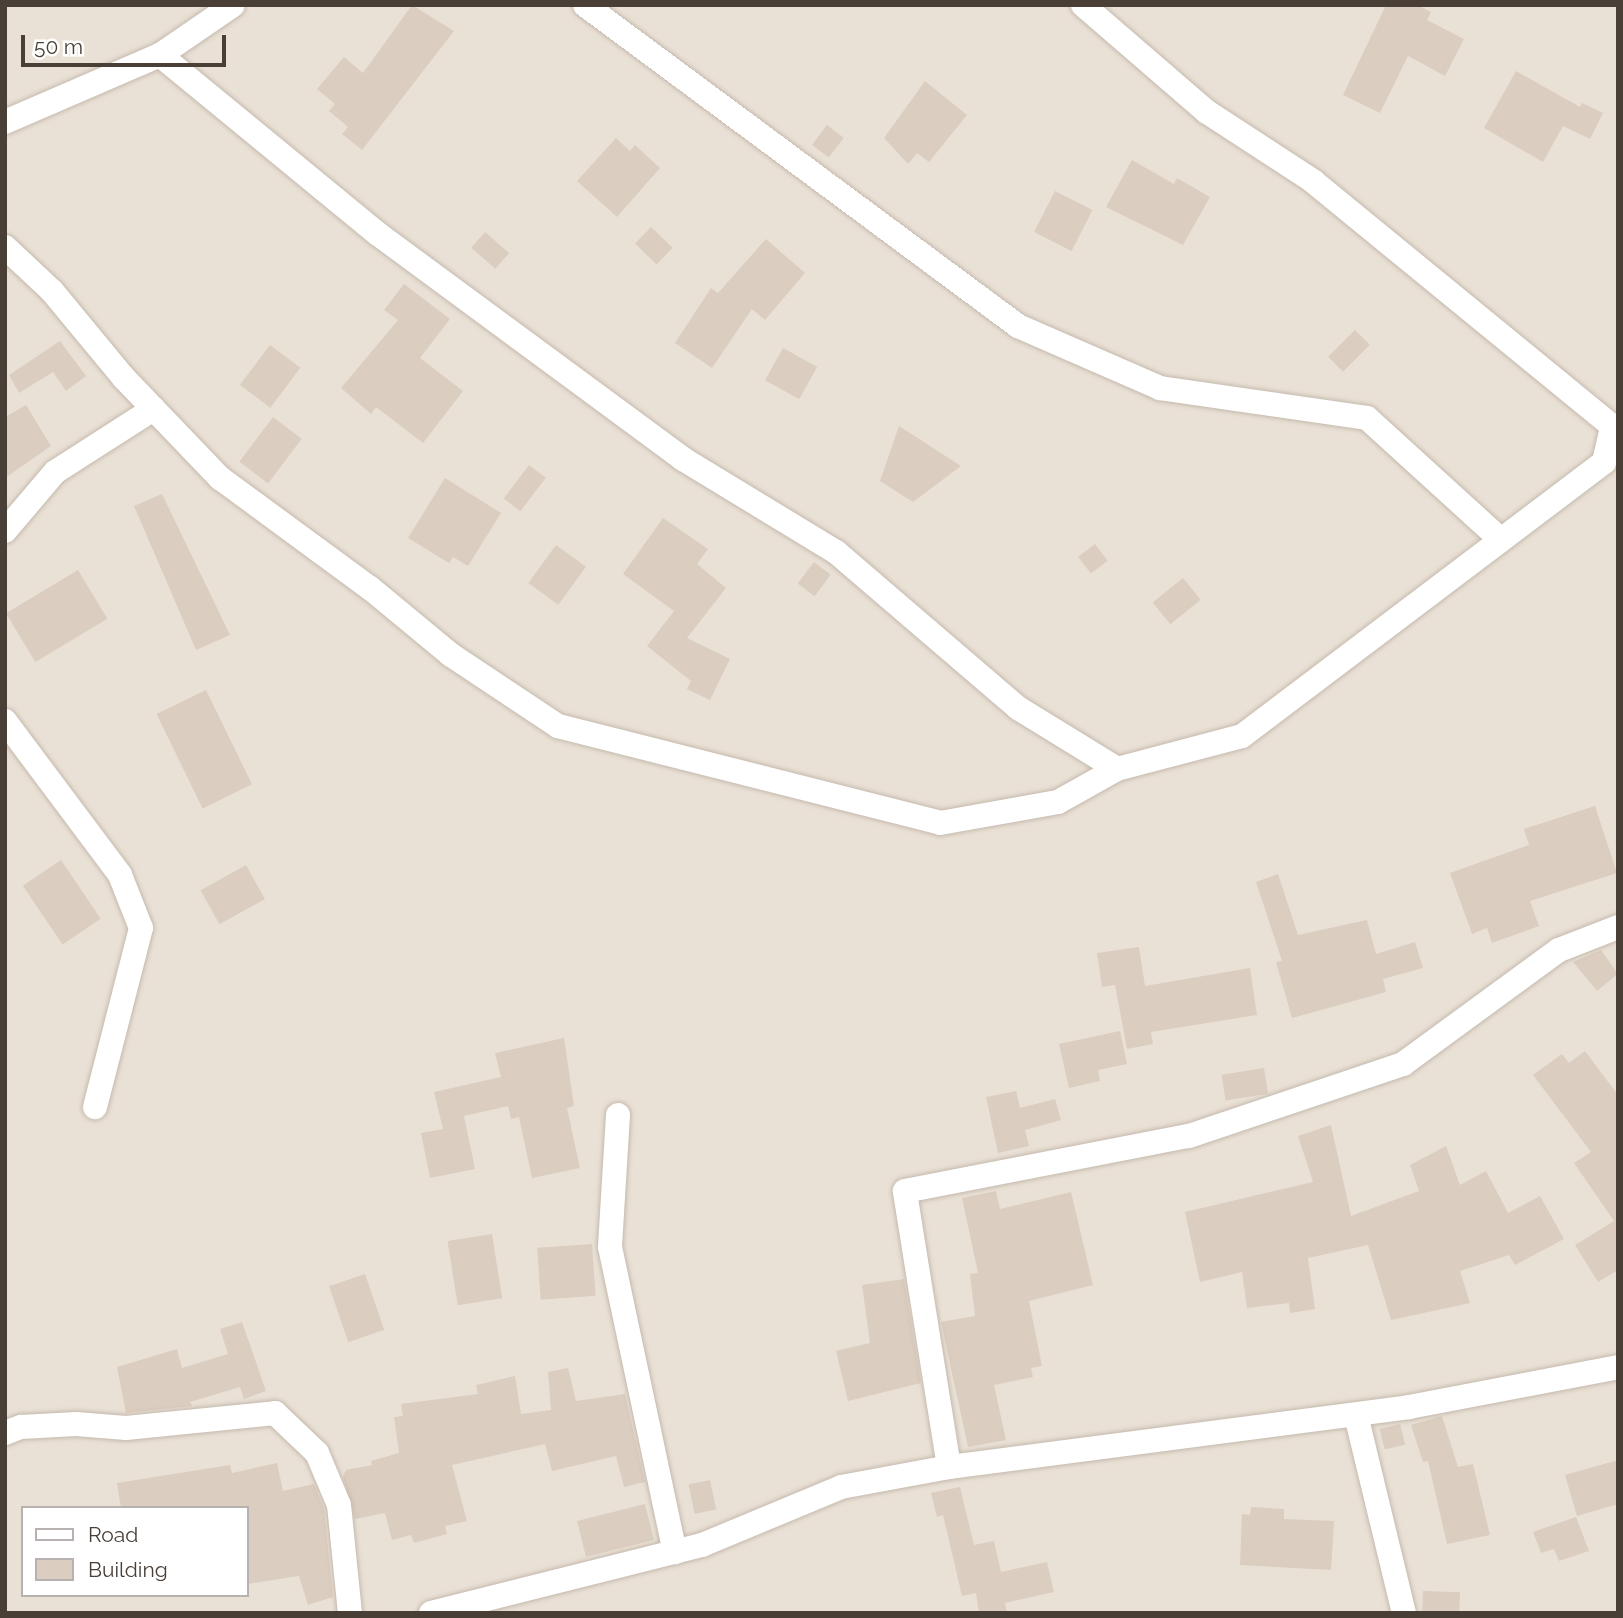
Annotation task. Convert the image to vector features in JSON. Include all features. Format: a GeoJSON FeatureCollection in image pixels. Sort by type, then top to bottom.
{"type":"FeatureCollection","features":[{"type":"Feature","properties":{"kind":"street"},"geometry":{"type":"LineString","coordinates":[[5,122],[160,55],[233,5]]}},
{"type":"Feature","properties":{"kind":"street"},"geometry":{"type":"LineString","coordinates":[[585,5],[1018,326],[1160,388],[1367,418],[1501,540]]}},
{"type":"Feature","properties":{"kind":"street"},"geometry":{"type":"LineString","coordinates":[[5,247],[52,291],[153,409],[220,478],[370,588],[451,654],[558,726],[940,823],[1058,802],[1117,769],[1242,736],[1604,462],[1615,427],[1313,181],[1207,112],[1083,5]]}},
{"type":"Feature","properties":{"kind":"street"},"geometry":{"type":"LineString","coordinates":[[160,55],[378,234],[683,459],[836,551],[1018,708],[1117,769]]}},
{"type":"Feature","properties":{"kind":"street"},"geometry":{"type":"LineString","coordinates":[[5,531],[55,472],[153,409]]}},
{"type":"Feature","properties":{"kind":"street"},"geometry":{"type":"LineString","coordinates":[[5,721],[120,874],[141,928],[95,1107]]}},
{"type":"Feature","properties":{"kind":"street"},"geometry":{"type":"LineString","coordinates":[[949,1467],[905,1191],[1189,1136],[1403,1064],[1559,950],[1618,927]]}},
{"type":"Feature","properties":{"kind":"street"},"geometry":{"type":"LineString","coordinates":[[618,1115],[610,1247],[675,1552]]}},
{"type":"Feature","properties":{"kind":"street"},"geometry":{"type":"LineString","coordinates":[[431,1613],[675,1552],[841,1487],[949,1467],[1356,1415],[1618,1367]]}},
{"type":"Feature","properties":{"kind":"street"},"geometry":{"type":"LineString","coordinates":[[5,1433],[21,1427],[126,1427],[275,1413],[317,1453],[339,1505],[350,1613]]}},
{"type":"Feature","properties":{"kind":"street"},"geometry":{"type":"LineString","coordinates":[[1356,1415],[1404,1613]]}},
{"type":"Feature","properties":{"kind":"shaded area"},"geometry":{"type":"Polygon","coordinates":[[[5,5],[1618,5],[1618,1613],[5,1613],[5,5]]]}},
{"type":"Feature","properties":{"kind":"building"},"geometry":{"type":"Polygon","coordinates":[[[412,5],[454,31],[362,150],[342,134],[348,127],[329,111],[335,104],[317,89],[344,57],[363,73],[412,5]]]}},
{"type":"Feature","properties":{"kind":"building"},"geometry":{"type":"Polygon","coordinates":[[[1386,5],[1418,5],[1431,12],[1427,20],[1464,39],[1445,76],[1408,56],[1380,113],[1343,95],[1386,5]]]}},
{"type":"Feature","properties":{"kind":"building"},"geometry":{"type":"Polygon","coordinates":[[[1516,71],[1580,107],[1582,103],[1603,113],[1590,139],[1563,126],[1543,162],[1484,128],[1516,71]]]}},
{"type":"Feature","properties":{"kind":"building"},"geometry":{"type":"Polygon","coordinates":[[[925,81],[967,115],[929,162],[917,153],[908,164],[884,138],[925,81]]]}},
{"type":"Feature","properties":{"kind":"building"},"geometry":{"type":"Polygon","coordinates":[[[827,125],[844,138],[829,158],[812,145],[827,125]]]}},
{"type":"Feature","properties":{"kind":"building"},"geometry":{"type":"Polygon","coordinates":[[[616,138],[630,151],[635,145],[660,168],[617,217],[577,181],[616,138]]]}},
{"type":"Feature","properties":{"kind":"building"},"geometry":{"type":"Polygon","coordinates":[[[1132,160],[1174,184],[1177,178],[1210,197],[1183,245],[1106,207],[1132,160]]]}},
{"type":"Feature","properties":{"kind":"building"},"geometry":{"type":"Polygon","coordinates":[[[1055,191],[1092,210],[1072,251],[1034,232],[1055,191]]]}},
{"type":"Feature","properties":{"kind":"building"},"geometry":{"type":"Polygon","coordinates":[[[651,227],[673,248],[657,264],[635,244],[651,227]]]}},
{"type":"Feature","properties":{"kind":"building"},"geometry":{"type":"Polygon","coordinates":[[[485,232],[509,253],[495,269],[471,248],[485,232]]]}},
{"type":"Feature","properties":{"kind":"building"},"geometry":{"type":"Polygon","coordinates":[[[766,239],[805,273],[765,320],[752,309],[712,368],[675,343],[711,288],[718,293],[766,239]]]}},
{"type":"Feature","properties":{"kind":"building"},"geometry":{"type":"Polygon","coordinates":[[[404,284],[450,319],[420,358],[463,391],[423,443],[376,407],[371,414],[341,388],[398,320],[384,310],[404,284]]]}},
{"type":"Feature","properties":{"kind":"building"},"geometry":{"type":"Polygon","coordinates":[[[1355,330],[1370,345],[1343,372],[1328,357],[1355,330]]]}},
{"type":"Feature","properties":{"kind":"building"},"geometry":{"type":"Polygon","coordinates":[[[60,341],[86,376],[66,391],[53,372],[19,393],[9,375],[60,341]]]}},
{"type":"Feature","properties":{"kind":"building"},"geometry":{"type":"Polygon","coordinates":[[[270,345],[300,368],[270,408],[240,385],[270,345]]]}},
{"type":"Feature","properties":{"kind":"building"},"geometry":{"type":"Polygon","coordinates":[[[783,348],[817,367],[799,399],[765,380],[783,348]]]}},
{"type":"Feature","properties":{"kind":"building"},"geometry":{"type":"Polygon","coordinates":[[[26,405],[51,446],[5,478],[5,417],[26,405]]]}},
{"type":"Feature","properties":{"kind":"building"},"geometry":{"type":"Polygon","coordinates":[[[273,417],[302,439],[268,483],[239,462],[273,417]]]}},
{"type":"Feature","properties":{"kind":"building"},"geometry":{"type":"Polygon","coordinates":[[[899,426],[961,466],[913,502],[880,481],[899,426]]]}},
{"type":"Feature","properties":{"kind":"building"},"geometry":{"type":"Polygon","coordinates":[[[529,465],[546,478],[520,511],[504,499],[529,465]]]}},
{"type":"Feature","properties":{"kind":"building"},"geometry":{"type":"Polygon","coordinates":[[[445,478],[501,513],[468,566],[453,557],[449,563],[408,538],[445,478]]]}},
{"type":"Feature","properties":{"kind":"building"},"geometry":{"type":"Polygon","coordinates":[[[162,494],[230,635],[196,650],[134,506],[162,494]]]}},
{"type":"Feature","properties":{"kind":"building"},"geometry":{"type":"Polygon","coordinates":[[[663,518],[708,549],[697,564],[726,588],[687,638],[730,659],[710,700],[687,689],[691,681],[647,646],[674,611],[623,574],[663,518]]]}},
{"type":"Feature","properties":{"kind":"building"},"geometry":{"type":"Polygon","coordinates":[[[1095,544],[1108,561],[1091,573],[1078,557],[1095,544]]]}},
{"type":"Feature","properties":{"kind":"building"},"geometry":{"type":"Polygon","coordinates":[[[556,545],[586,567],[558,605],[528,583],[556,545]]]}},
{"type":"Feature","properties":{"kind":"building"},"geometry":{"type":"Polygon","coordinates":[[[814,562],[831,575],[815,596],[798,584],[814,562]]]}},
{"type":"Feature","properties":{"kind":"building"},"geometry":{"type":"Polygon","coordinates":[[[78,570],[107,619],[35,662],[6,613],[78,570]]]}},
{"type":"Feature","properties":{"kind":"building"},"geometry":{"type":"Polygon","coordinates":[[[1183,578],[1201,600],[1170,624],[1153,603],[1183,578]]]}},
{"type":"Feature","properties":{"kind":"building"},"geometry":{"type":"Polygon","coordinates":[[[206,690],[252,784],[203,808],[157,714],[206,690]]]}},
{"type":"Feature","properties":{"kind":"building"},"geometry":{"type":"Polygon","coordinates":[[[1595,806],[1617,873],[1530,901],[1539,926],[1492,943],[1487,928],[1472,934],[1450,873],[1529,845],[1524,829],[1595,806]]]}},
{"type":"Feature","properties":{"kind":"building"},"geometry":{"type":"Polygon","coordinates":[[[61,860],[101,919],[63,945],[23,886],[61,860]]]}},
{"type":"Feature","properties":{"kind":"building"},"geometry":{"type":"Polygon","coordinates":[[[246,865],[265,899],[219,924],[201,890],[246,865]]]}},
{"type":"Feature","properties":{"kind":"building"},"geometry":{"type":"Polygon","coordinates":[[[1278,874],[1298,935],[1367,920],[1376,954],[1415,942],[1423,968],[1383,979],[1386,992],[1292,1018],[1276,962],[1282,961],[1256,882],[1278,874]]]}},
{"type":"Feature","properties":{"kind":"building"},"geometry":{"type":"Polygon","coordinates":[[[1139,947],[1145,986],[1250,968],[1257,1015],[1151,1032],[1153,1044],[1127,1049],[1115,985],[1102,987],[1097,953],[1139,947]]]}},
{"type":"Feature","properties":{"kind":"building"},"geometry":{"type":"Polygon","coordinates":[[[1601,950],[1618,974],[1597,991],[1573,962],[1601,950]]]}},
{"type":"Feature","properties":{"kind":"building"},"geometry":{"type":"Polygon","coordinates":[[[1120,1031],[1127,1064],[1098,1070],[1100,1081],[1069,1088],[1059,1044],[1120,1031]]]}},
{"type":"Feature","properties":{"kind":"building"},"geometry":{"type":"Polygon","coordinates":[[[564,1038],[574,1106],[567,1108],[580,1168],[532,1178],[519,1117],[511,1119],[508,1106],[464,1116],[475,1169],[430,1178],[421,1133],[443,1129],[434,1092],[501,1077],[495,1053],[564,1038]]]}},
{"type":"Feature","properties":{"kind":"building"},"geometry":{"type":"Polygon","coordinates":[[[1585,1051],[1618,1095],[1618,1270],[1598,1282],[1575,1245],[1614,1221],[1574,1163],[1591,1152],[1533,1075],[1562,1054],[1569,1063],[1585,1051]]]}},
{"type":"Feature","properties":{"kind":"building"},"geometry":{"type":"Polygon","coordinates":[[[1264,1068],[1268,1094],[1226,1100],[1222,1075],[1264,1068]]]}},
{"type":"Feature","properties":{"kind":"building"},"geometry":{"type":"Polygon","coordinates":[[[1016,1091],[1020,1108],[1055,1099],[1061,1120],[1025,1130],[1029,1146],[998,1153],[986,1097],[1016,1091]]]}},
{"type":"Feature","properties":{"kind":"building"},"geometry":{"type":"Polygon","coordinates":[[[1331,1125],[1351,1216],[1419,1191],[1410,1165],[1446,1146],[1460,1185],[1486,1171],[1508,1213],[1540,1196],[1564,1239],[1515,1265],[1509,1255],[1460,1271],[1470,1303],[1391,1320],[1368,1245],[1308,1258],[1315,1309],[1290,1313],[1289,1303],[1247,1308],[1242,1272],[1200,1282],[1185,1212],[1313,1182],[1298,1136],[1331,1125]]]}},
{"type":"Feature","properties":{"kind":"building"},"geometry":{"type":"Polygon","coordinates":[[[996,1191],[1000,1209],[1071,1192],[1093,1285],[1029,1301],[1042,1366],[1031,1368],[1033,1377],[994,1385],[1006,1440],[968,1447],[941,1322],[975,1316],[970,1274],[978,1273],[962,1198],[996,1191]]]}},
{"type":"Feature","properties":{"kind":"building"},"geometry":{"type":"Polygon","coordinates":[[[492,1234],[502,1298],[458,1305],[448,1241],[492,1234]]]}},
{"type":"Feature","properties":{"kind":"building"},"geometry":{"type":"Polygon","coordinates":[[[592,1244],[596,1296],[541,1300],[537,1248],[592,1244]]]}},
{"type":"Feature","properties":{"kind":"building"},"geometry":{"type":"Polygon","coordinates":[[[365,1274],[384,1330],[348,1342],[329,1286],[365,1274]]]}},
{"type":"Feature","properties":{"kind":"building"},"geometry":{"type":"Polygon","coordinates":[[[904,1279],[921,1383],[848,1401],[836,1351],[870,1343],[862,1285],[904,1279]]]}},
{"type":"Feature","properties":{"kind":"building"},"geometry":{"type":"Polygon","coordinates":[[[242,1322],[266,1391],[244,1399],[240,1387],[190,1402],[192,1406],[126,1413],[117,1367],[177,1349],[182,1368],[228,1354],[220,1329],[242,1322]]]}},
{"type":"Feature","properties":{"kind":"building"},"geometry":{"type":"Polygon","coordinates":[[[568,1368],[576,1401],[625,1394],[645,1482],[624,1487],[616,1456],[552,1471],[545,1444],[452,1465],[467,1521],[445,1526],[447,1534],[414,1543],[411,1535],[392,1540],[385,1513],[355,1519],[343,1477],[346,1470],[372,1465],[371,1461],[399,1453],[394,1417],[403,1416],[401,1404],[478,1394],[476,1385],[515,1376],[521,1414],[551,1410],[548,1372],[568,1368]]]}},
{"type":"Feature","properties":{"kind":"building"},"geometry":{"type":"Polygon","coordinates":[[[1442,1416],[1458,1467],[1473,1464],[1490,1535],[1447,1544],[1428,1461],[1423,1462],[1411,1425],[1442,1416]]]}},
{"type":"Feature","properties":{"kind":"building"},"geometry":{"type":"Polygon","coordinates":[[[1400,1424],[1405,1444],[1385,1449],[1380,1429],[1400,1424]]]}},
{"type":"Feature","properties":{"kind":"building"},"geometry":{"type":"Polygon","coordinates":[[[1618,1460],[1618,1504],[1577,1516],[1565,1475],[1618,1460]]]}},
{"type":"Feature","properties":{"kind":"building"},"geometry":{"type":"Polygon","coordinates":[[[277,1463],[283,1491],[314,1484],[324,1509],[333,1597],[308,1605],[299,1576],[248,1584],[248,1506],[121,1506],[117,1483],[230,1465],[232,1473],[277,1463]]]}},
{"type":"Feature","properties":{"kind":"building"},"geometry":{"type":"Polygon","coordinates":[[[710,1480],[716,1509],[695,1514],[688,1485],[710,1480]]]}},
{"type":"Feature","properties":{"kind":"building"},"geometry":{"type":"Polygon","coordinates":[[[960,1487],[974,1545],[994,1541],[1001,1572],[1047,1562],[1054,1592],[1005,1603],[1007,1613],[979,1613],[976,1593],[962,1596],[943,1515],[937,1517],[931,1493],[960,1487]]]}},
{"type":"Feature","properties":{"kind":"building"},"geometry":{"type":"Polygon","coordinates":[[[645,1504],[654,1540],[586,1557],[577,1521],[645,1504]]]}},
{"type":"Feature","properties":{"kind":"building"},"geometry":{"type":"Polygon","coordinates":[[[1251,1507],[1284,1509],[1284,1519],[1334,1521],[1331,1570],[1240,1565],[1242,1514],[1250,1515],[1251,1507]]]}},
{"type":"Feature","properties":{"kind":"building"},"geometry":{"type":"Polygon","coordinates":[[[1576,1517],[1589,1551],[1559,1561],[1554,1549],[1541,1553],[1533,1532],[1576,1517]]]}},
{"type":"Feature","properties":{"kind":"building"},"geometry":{"type":"Polygon","coordinates":[[[1423,1591],[1460,1592],[1459,1612],[1422,1611],[1423,1591]]]}}]}
